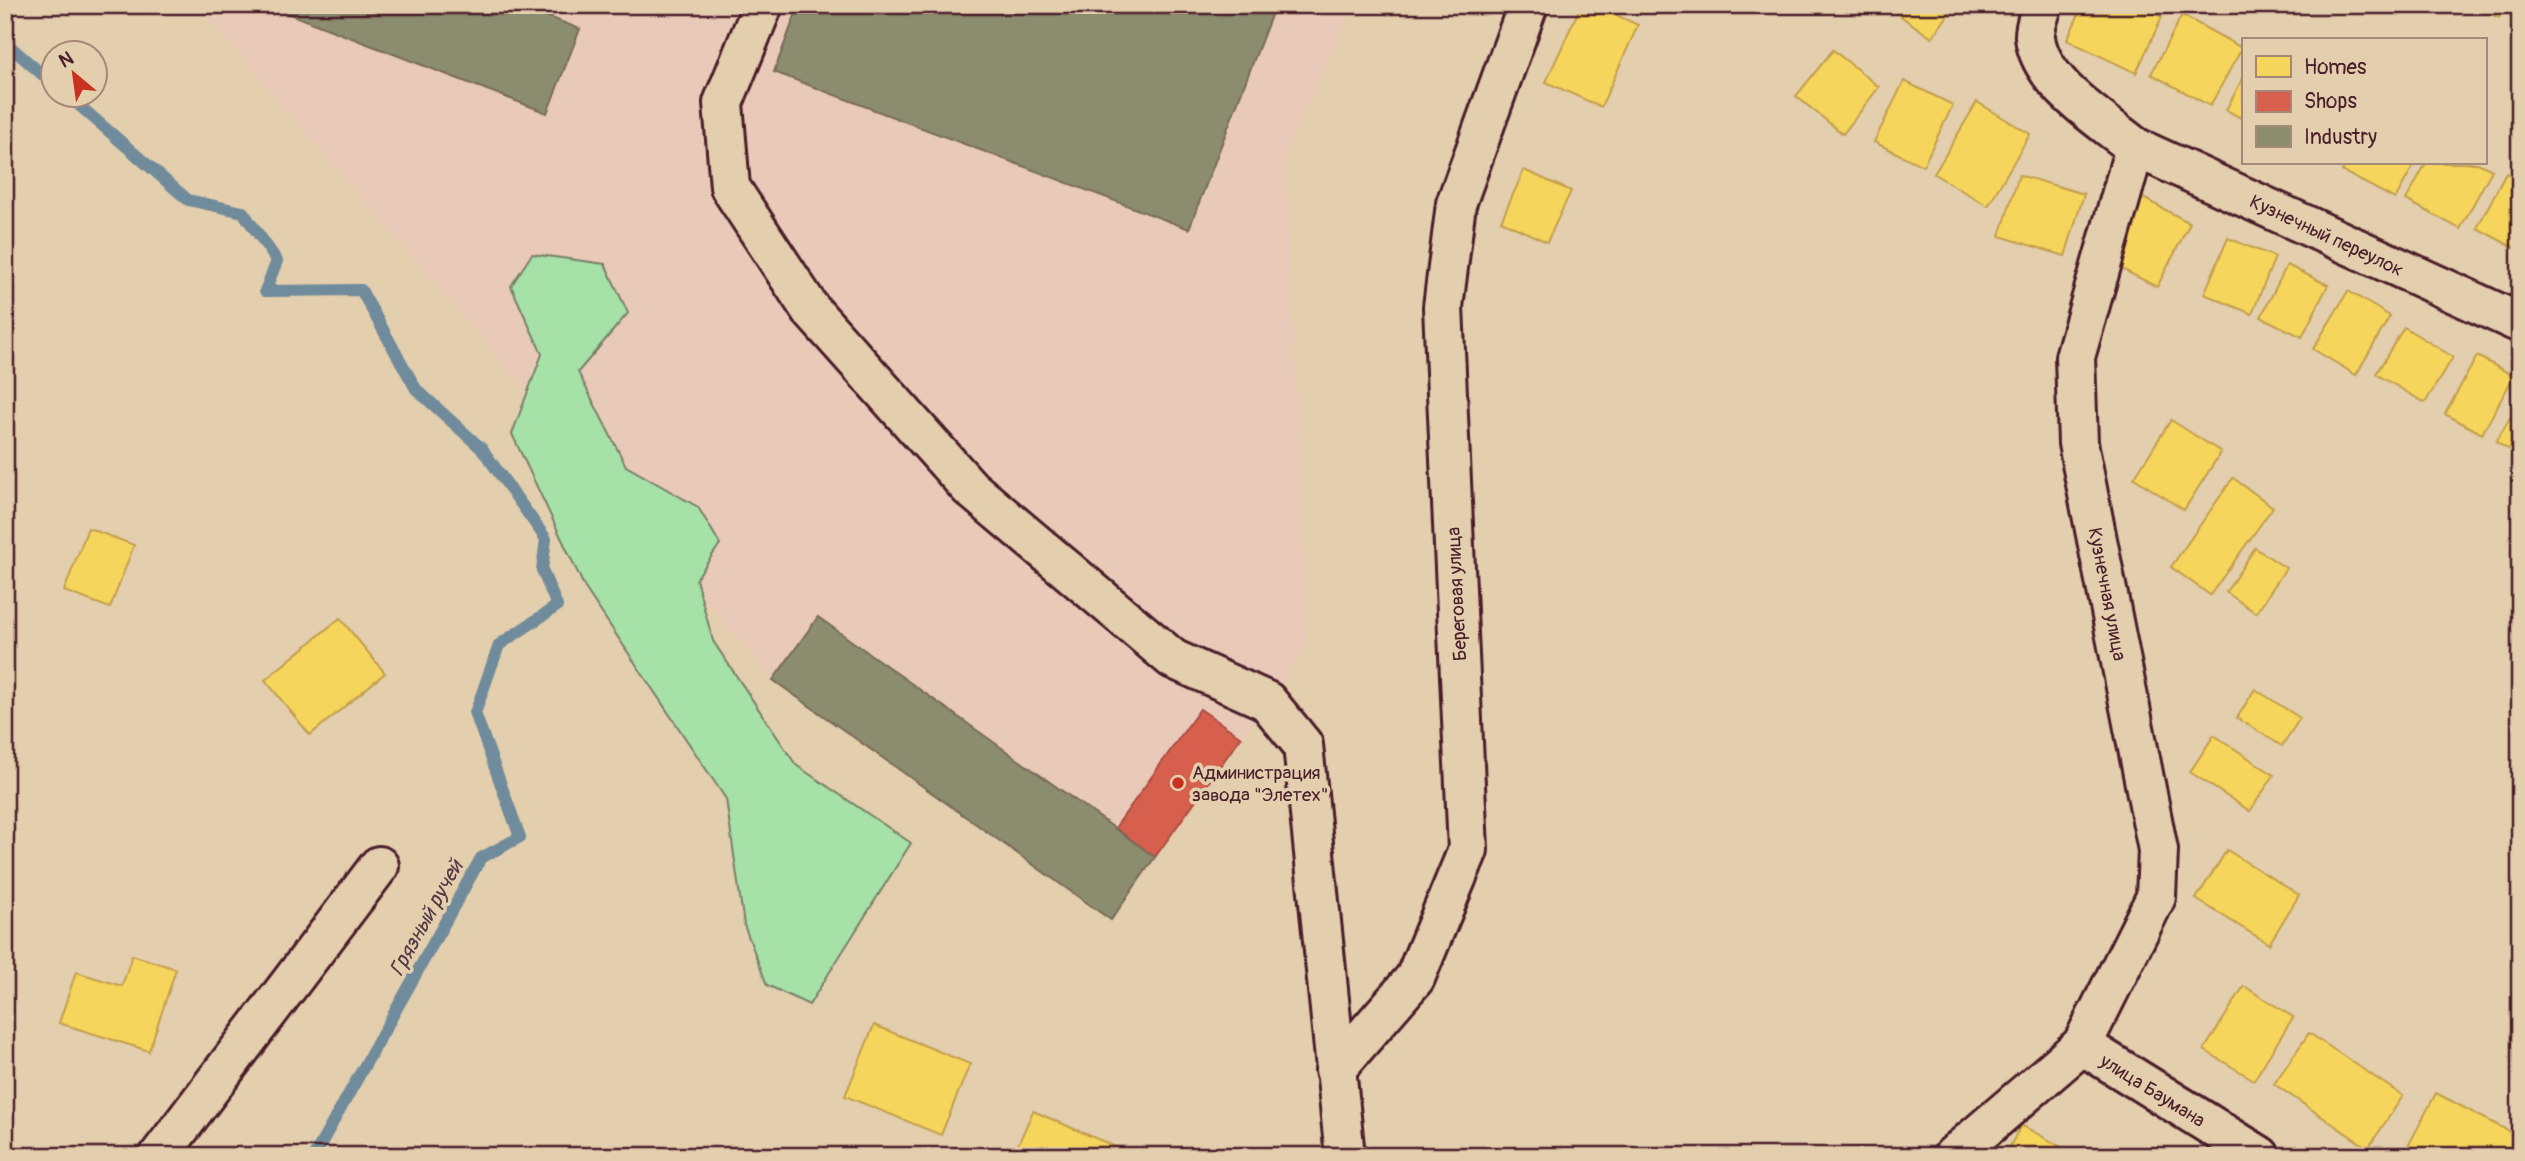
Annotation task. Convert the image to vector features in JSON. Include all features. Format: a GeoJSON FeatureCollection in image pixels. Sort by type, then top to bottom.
{"type":"FeatureCollection","features":[{"type":"Feature","properties":{"kind":"street"},"geometry":{"type":"LineString","coordinates":[[763,5],[723,103],[730,187],[810,309],[970,488],[1173,659],[1268,701],[1303,746],[1345,1156]]}},
{"type":"Feature","properties":{"kind":"street","name":"Береговая улица"},"geometry":{"type":"LineString","coordinates":[[1335,1070],[1415,978],[1468,850],[1443,307],[1456,204],[1528,5]]}},
{"type":"Feature","properties":{"kind":"street"},"geometry":{"type":"LineString","coordinates":[[2042,5],[2035,35],[2042,60],[2058,84],[2135,147]]}},
{"type":"Feature","properties":{"kind":"street","name":"Кузнечный переулок"},"geometry":{"type":"LineString","coordinates":[[2135,147],[2520,323]]}},
{"type":"Feature","properties":{"kind":"street","name":"Кузнечная улица"},"geometry":{"type":"LineString","coordinates":[[1953,1156],[2082,1045],[2156,897],[2158,850],[2078,443],[2075,357],[2135,147]]}},
{"type":"Feature","properties":{"kind":"street"},"geometry":{"type":"LineString","coordinates":[[159,1156],[379,866]]}},
{"type":"Feature","properties":{"kind":"street","name":"улица Баумана"},"geometry":{"type":"LineString","coordinates":[[2082,1045],[2260,1156]]}},
{"type":"Feature","properties":{"kind":"shaded area"},"geometry":{"type":"Polygon","coordinates":[[[197,5],[1354,5],[1285,153],[1308,645],[1111,920],[773,680],[197,5]]]}},
{"type":"Feature","properties":{"kind":"green space"},"geometry":{"type":"Polygon","coordinates":[[[532,254],[605,264],[628,313],[578,372],[626,466],[698,507],[720,544],[696,579],[713,641],[796,765],[911,843],[809,1005],[767,985],[744,925],[726,799],[585,588],[512,434],[542,354],[511,286],[532,254]]]}},
{"type":"Feature","properties":{"kind":"building: Homes"},"geometry":{"type":"Polygon","coordinates":[[[1581,5],[1594,5],[1638,25],[1601,107],[1546,82],[1581,5]]]}},
{"type":"Feature","properties":{"kind":"building: Homes"},"geometry":{"type":"Polygon","coordinates":[[[1885,5],[1955,5],[1932,38],[1885,5]]]}},
{"type":"Feature","properties":{"kind":"building: Homes"},"geometry":{"type":"Polygon","coordinates":[[[2083,5],[2137,5],[2162,17],[2136,73],[2067,40],[2083,5]]]}},
{"type":"Feature","properties":{"kind":"building: Homes"},"geometry":{"type":"Polygon","coordinates":[[[2473,5],[2505,5],[2499,18],[2473,5]]]}},
{"type":"Feature","properties":{"kind":"building: Homes"},"geometry":{"type":"Polygon","coordinates":[[[2182,15],[2242,48],[2210,106],[2151,74],[2182,15]]]}},
{"type":"Feature","properties":{"kind":"building: Homes"},"geometry":{"type":"Polygon","coordinates":[[[1833,50],[1879,87],[1843,134],[1796,96],[1833,50]]]}},
{"type":"Feature","properties":{"kind":"building: Homes"},"geometry":{"type":"Polygon","coordinates":[[[2242,80],[2242,118],[2226,110],[2242,80]]]}},
{"type":"Feature","properties":{"kind":"building: Homes"},"geometry":{"type":"Polygon","coordinates":[[[1904,81],[1953,105],[1923,166],[1874,142],[1904,81]]]}},
{"type":"Feature","properties":{"kind":"building: Homes"},"geometry":{"type":"Polygon","coordinates":[[[1977,102],[2030,134],[1988,206],[1934,174],[1977,102]]]}},
{"type":"Feature","properties":{"kind":"building: Homes"},"geometry":{"type":"Polygon","coordinates":[[[2346,164],[2414,164],[2395,199],[2342,171],[2346,164]]]}},
{"type":"Feature","properties":{"kind":"building: Homes"},"geometry":{"type":"Polygon","coordinates":[[[2425,164],[2480,164],[2492,170],[2460,229],[2406,200],[2425,164]]]}},
{"type":"Feature","properties":{"kind":"building: Homes"},"geometry":{"type":"Polygon","coordinates":[[[1524,170],[1571,191],[1547,242],[1501,221],[1524,170]]]}},
{"type":"Feature","properties":{"kind":"building: Homes"},"geometry":{"type":"Polygon","coordinates":[[[2506,173],[2520,181],[2520,251],[2477,228],[2506,173]]]}},
{"type":"Feature","properties":{"kind":"building: Homes"},"geometry":{"type":"Polygon","coordinates":[[[2019,175],[2084,194],[2065,256],[2000,236],[2019,175]]]}},
{"type":"Feature","properties":{"kind":"building: Homes"},"geometry":{"type":"Polygon","coordinates":[[[2143,198],[2190,223],[2157,287],[2110,263],[2143,198]]]}},
{"type":"Feature","properties":{"kind":"building: Homes"},"geometry":{"type":"Polygon","coordinates":[[[2228,238],[2275,257],[2252,314],[2204,294],[2228,238]]]}},
{"type":"Feature","properties":{"kind":"building: Homes"},"geometry":{"type":"Polygon","coordinates":[[[2287,265],[2328,285],[2302,337],[2261,317],[2287,265]]]}},
{"type":"Feature","properties":{"kind":"building: Homes"},"geometry":{"type":"Polygon","coordinates":[[[2348,291],[2390,316],[2356,375],[2313,349],[2348,291]]]}},
{"type":"Feature","properties":{"kind":"building: Homes"},"geometry":{"type":"Polygon","coordinates":[[[2404,327],[2453,357],[2425,403],[2376,374],[2404,327]]]}},
{"type":"Feature","properties":{"kind":"building: Homes"},"geometry":{"type":"Polygon","coordinates":[[[2477,356],[2514,376],[2482,434],[2445,414],[2477,356]]]}},
{"type":"Feature","properties":{"kind":"building: Homes"},"geometry":{"type":"Polygon","coordinates":[[[2520,401],[2520,456],[2496,442],[2520,401]]]}},
{"type":"Feature","properties":{"kind":"building: Homes"},"geometry":{"type":"Polygon","coordinates":[[[2171,420],[2221,452],[2184,510],[2134,478],[2171,420]]]}},
{"type":"Feature","properties":{"kind":"building: Homes"},"geometry":{"type":"Polygon","coordinates":[[[2233,478],[2273,507],[2210,595],[2171,567],[2233,478]]]}},
{"type":"Feature","properties":{"kind":"building: Homes"},"geometry":{"type":"Polygon","coordinates":[[[88,528],[134,545],[110,608],[64,591],[88,528]]]}},
{"type":"Feature","properties":{"kind":"building: Homes"},"geometry":{"type":"Polygon","coordinates":[[[2255,548],[2286,568],[2256,613],[2226,592],[2255,548]]]}},
{"type":"Feature","properties":{"kind":"building: Homes"},"geometry":{"type":"Polygon","coordinates":[[[340,618],[385,673],[310,735],[265,680],[340,618]]]}},
{"type":"Feature","properties":{"kind":"building: Homes"},"geometry":{"type":"Polygon","coordinates":[[[2255,689],[2300,718],[2282,746],[2237,718],[2255,689]]]}},
{"type":"Feature","properties":{"kind":"building: Homes"},"geometry":{"type":"Polygon","coordinates":[[[2214,735],[2274,775],[2250,811],[2190,772],[2214,735]]]}},
{"type":"Feature","properties":{"kind":"building: Homes"},"geometry":{"type":"Polygon","coordinates":[[[2227,850],[2299,895],[2269,944],[2196,899],[2227,850]]]}},
{"type":"Feature","properties":{"kind":"building: Homes"},"geometry":{"type":"Polygon","coordinates":[[[132,955],[176,969],[149,1051],[59,1023],[76,972],[122,986],[132,955]]]}},
{"type":"Feature","properties":{"kind":"building: Homes"},"geometry":{"type":"Polygon","coordinates":[[[2244,986],[2293,1017],[2254,1080],[2204,1050],[2244,986]]]}},
{"type":"Feature","properties":{"kind":"building: Homes"},"geometry":{"type":"Polygon","coordinates":[[[874,1025],[970,1064],[941,1135],[845,1096],[874,1025]]]}},
{"type":"Feature","properties":{"kind":"building: Homes"},"geometry":{"type":"Polygon","coordinates":[[[2309,1033],[2403,1096],[2368,1148],[2274,1084],[2309,1033]]]}},
{"type":"Feature","properties":{"kind":"building: Homes"},"geometry":{"type":"Polygon","coordinates":[[[2436,1093],[2520,1137],[2511,1156],[2403,1156],[2436,1093]]]}},
{"type":"Feature","properties":{"kind":"building: Homes"},"geometry":{"type":"Polygon","coordinates":[[[1033,1111],[1132,1154],[1013,1156],[1033,1111]]]}},
{"type":"Feature","properties":{"kind":"building: Homes"},"geometry":{"type":"Polygon","coordinates":[[[2021,1125],[2078,1156],[2005,1156],[2021,1125]]]}},
{"type":"Feature","properties":{"kind":"building: Shops","name":"Администрация завода \"Элетех\""},"geometry":{"type":"Polygon","coordinates":[[[1200,709],[1241,737],[1155,857],[1115,828],[1200,709]]]}},
{"type":"Feature","properties":{"kind":"building: Industry"},"geometry":{"type":"Polygon","coordinates":[[[266,5],[519,5],[580,29],[547,113],[266,5]]]}},
{"type":"Feature","properties":{"kind":"building: Industry"},"geometry":{"type":"Polygon","coordinates":[[[799,5],[1275,5],[1189,229],[774,72],[799,5]]]}},
{"type":"Feature","properties":{"kind":"building: Industry"},"geometry":{"type":"Polygon","coordinates":[[[818,617],[1155,857],[1111,920],[773,680],[818,617]]]}},
{"type":"Feature","properties":{"kind":"waterway","name":"Грязный ручей"},"geometry":{"type":"LineString","coordinates":[[5,42],[38,71]]}},
{"type":"Feature","properties":{"kind":"waterway","name":"Грязный ручей"},"geometry":{"type":"LineString","coordinates":[[82,108],[188,200],[243,212],[277,261],[265,291],[361,290],[416,389],[482,449],[546,539],[542,570],[557,606],[499,645],[475,713],[520,837],[481,858],[314,1156]]}},
{"type":"Feature","properties":{"kind":"place","name":"Администрация завода \"Элетех\""},"geometry":{"type":"Point","coordinates":[1178,783]}}]}
